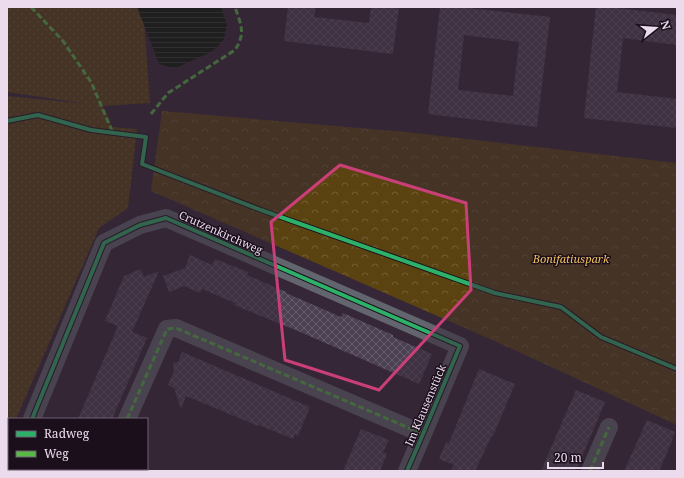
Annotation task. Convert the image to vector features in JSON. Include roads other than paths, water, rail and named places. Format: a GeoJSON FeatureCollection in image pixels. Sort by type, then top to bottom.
{"type":"FeatureCollection","features":[{"type":"Feature","properties":{"kind":"street","name":"Crutzenkirchweg"},"geometry":{"type":"LineString","coordinates":[[32,418],[104,243],[140,225],[166,218],[460,346]]}},
{"type":"Feature","properties":{"kind":"street","name":"Im Klausenstück"},"geometry":{"type":"LineString","coordinates":[[127,418],[167,329],[176,328],[423,434]]}},
{"type":"Feature","properties":{"kind":"street","name":"Im Klausenstück"},"geometry":{"type":"LineString","coordinates":[[407,471],[460,346]]}},
{"type":"Feature","properties":{"kind":"street"},"geometry":{"type":"LineString","coordinates":[[590,471],[609,427]]}},
{"type":"Feature","properties":{"kind":"park label","name":"Bonifatiuspark"},"geometry":{"type":"Point","coordinates":[571,258]}}]}
